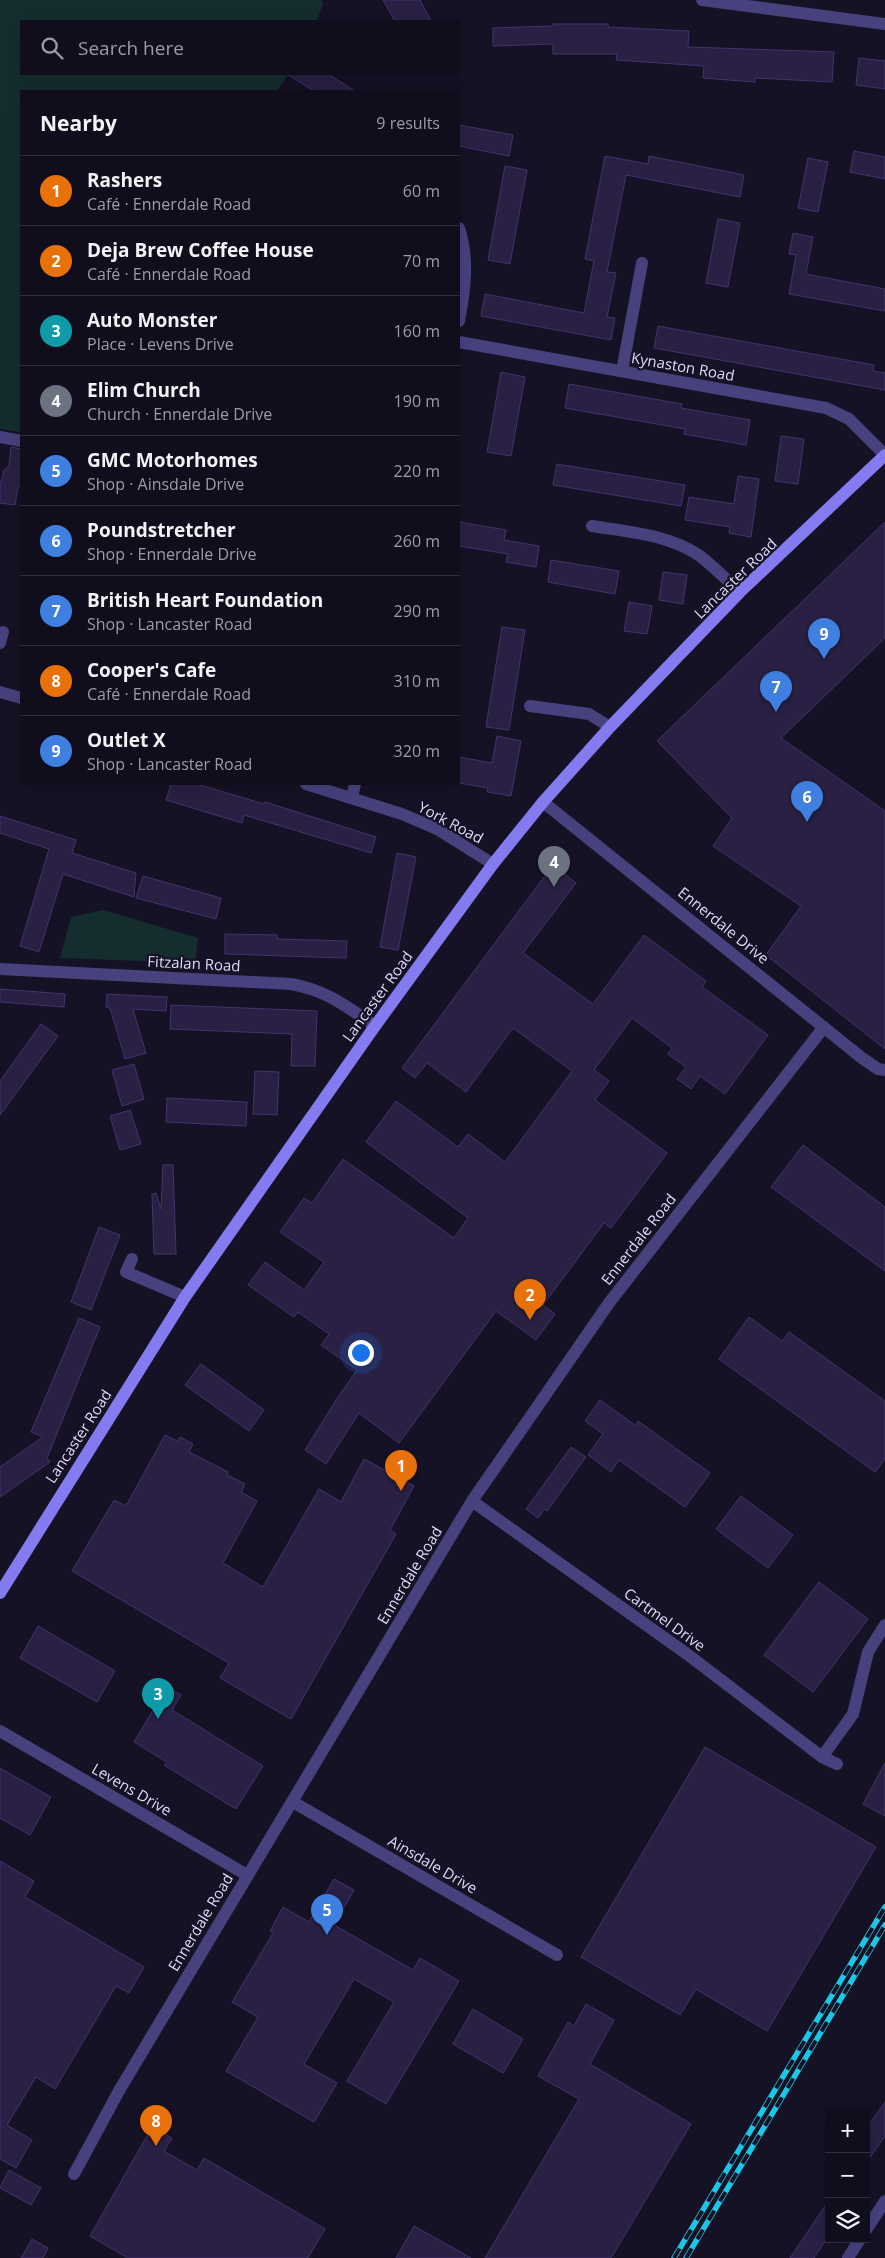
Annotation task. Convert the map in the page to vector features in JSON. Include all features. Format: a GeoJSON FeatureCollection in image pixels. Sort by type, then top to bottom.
{"type":"FeatureCollection","features":[{"type":"Feature","properties":{"kind":"street"},"geometry":{"type":"LineString","coordinates":[[702,0],[885,24]]}},
{"type":"Feature","properties":{"kind":"street"},"geometry":{"type":"LineString","coordinates":[[460,233],[465,258],[466,286],[460,316]]}},
{"type":"Feature","properties":{"kind":"street"},"geometry":{"type":"LineString","coordinates":[[622,371],[642,263]]}},
{"type":"Feature","properties":{"kind":"street","name":"Kynaston Road"},"geometry":{"type":"LineString","coordinates":[[460,342],[826,408],[849,419],[885,455]]}},
{"type":"Feature","properties":{"kind":"street"},"geometry":{"type":"LineString","coordinates":[[0,437],[20,442]]}},
{"type":"Feature","properties":{"kind":"street","name":"Lancaster Road"},"geometry":{"type":"LineString","coordinates":[[0,1593],[185,1296],[375,1026],[493,864],[543,802],[610,727],[740,592],[885,455]]}},
{"type":"Feature","properties":{"kind":"street"},"geometry":{"type":"LineString","coordinates":[[592,526],[646,534],[669,541],[700,556],[740,592]]}},
{"type":"Feature","properties":{"kind":"street"},"geometry":{"type":"LineString","coordinates":[[0,692],[20,698]]}},
{"type":"Feature","properties":{"kind":"street"},"geometry":{"type":"LineString","coordinates":[[530,706],[590,714],[610,727]]}},
{"type":"Feature","properties":{"kind":"street","name":"York Road"},"geometry":{"type":"LineString","coordinates":[[309,785],[352,798],[437,829],[493,864]]}},
{"type":"Feature","properties":{"kind":"street"},"geometry":{"type":"LineString","coordinates":[[352,798],[355,785]]}},
{"type":"Feature","properties":{"kind":"street","name":"Ennerdale Drive"},"geometry":{"type":"LineString","coordinates":[[543,802],[862,1058],[878,1069],[885,1070]]}},
{"type":"Feature","properties":{"kind":"street","name":"Fitzalan Road"},"geometry":{"type":"LineString","coordinates":[[0,969],[291,984],[311,987],[332,995],[375,1026]]}},
{"type":"Feature","properties":{"kind":"street","name":"Ennerdale Road"},"geometry":{"type":"LineString","coordinates":[[74,2174],[120,2089],[472,1501],[609,1303],[824,1027]]}},
{"type":"Feature","properties":{"kind":"street"},"geometry":{"type":"LineString","coordinates":[[132,1259],[126,1272],[185,1296]]}},
{"type":"Feature","properties":{"kind":"street","name":"Cartmel Drive"},"geometry":{"type":"LineString","coordinates":[[472,1501],[687,1654],[822,1756],[837,1764]]}},
{"type":"Feature","properties":{"kind":"street"},"geometry":{"type":"LineString","coordinates":[[822,1756],[853,1714],[868,1652],[885,1625]]}},
{"type":"Feature","properties":{"kind":"street","name":"Levens Drive"},"geometry":{"type":"LineString","coordinates":[[0,1731],[247,1875]]}},
{"type":"Feature","properties":{"kind":"street","name":"Ainsdale Drive"},"geometry":{"type":"LineString","coordinates":[[293,1802],[557,1955]]}},
{"type":"Feature","properties":{"kind":"street"},"geometry":{"type":"LineString","coordinates":[[870,2224],[885,2201]]}},
{"type":"Feature","properties":{"kind":"street"},"geometry":{"type":"LineString","coordinates":[[848,2258],[857,2243]]}},
{"type":"Feature","properties":{"kind":"green space"},"geometry":{"type":"Polygon","coordinates":[[[0,0],[322,0],[323,4],[317,20],[20,20],[20,75],[287,75],[278,90],[20,90],[20,432],[0,429],[0,0]]]}},
{"type":"Feature","properties":{"kind":"green space"},"geometry":{"type":"Polygon","coordinates":[[[103,910],[198,938],[195,963],[60,958],[71,917],[103,910]]]}},
{"type":"Feature","properties":{"kind":"building"},"geometry":{"type":"Polygon","coordinates":[[[383,0],[420,0],[430,20],[394,20],[383,0]]]}},
{"type":"Feature","properties":{"kind":"building"},"geometry":{"type":"Polygon","coordinates":[[[553,24],[608,24],[608,27],[689,31],[688,47],[834,52],[832,82],[755,78],[755,82],[703,78],[704,66],[616,60],[617,54],[553,54],[553,44],[493,46],[493,28],[553,26],[553,24]]]}},
{"type":"Feature","properties":{"kind":"building"},"geometry":{"type":"Polygon","coordinates":[[[859,58],[885,61],[885,89],[856,85],[859,58]]]}},
{"type":"Feature","properties":{"kind":"building"},"geometry":{"type":"Polygon","coordinates":[[[289,75],[330,75],[353,90],[312,90],[289,75]]]}},
{"type":"Feature","properties":{"kind":"building"},"geometry":{"type":"Polygon","coordinates":[[[460,125],[513,135],[509,156],[460,146],[460,125]]]}},
{"type":"Feature","properties":{"kind":"building"},"geometry":{"type":"Polygon","coordinates":[[[854,151],[885,157],[885,179],[850,172],[854,151]]]}},
{"type":"Feature","properties":{"kind":"building"},"geometry":{"type":"Polygon","coordinates":[[[605,156],[648,164],[649,156],[744,175],[740,197],[626,175],[607,272],[616,273],[607,317],[615,318],[611,340],[481,316],[485,294],[584,313],[594,261],[585,259],[605,156]]]}},
{"type":"Feature","properties":{"kind":"building"},"geometry":{"type":"Polygon","coordinates":[[[808,158],[828,162],[818,212],[798,208],[808,158]]]}},
{"type":"Feature","properties":{"kind":"building"},"geometry":{"type":"Polygon","coordinates":[[[505,166],[527,170],[510,264],[488,260],[505,166]]]}},
{"type":"Feature","properties":{"kind":"building"},"geometry":{"type":"Polygon","coordinates":[[[718,219],[740,223],[728,287],[706,283],[718,219]]]}},
{"type":"Feature","properties":{"kind":"building"},"geometry":{"type":"Polygon","coordinates":[[[793,233],[813,237],[806,274],[885,289],[885,311],[789,294],[796,255],[789,254],[793,233]]]}},
{"type":"Feature","properties":{"kind":"building"},"geometry":{"type":"Polygon","coordinates":[[[658,326],[874,365],[873,371],[885,373],[885,390],[654,348],[658,326]]]}},
{"type":"Feature","properties":{"kind":"building"},"geometry":{"type":"Polygon","coordinates":[[[501,372],[525,377],[511,456],[487,452],[501,372]]]}},
{"type":"Feature","properties":{"kind":"building"},"geometry":{"type":"Polygon","coordinates":[[[569,384],[682,404],[681,408],[750,420],[746,445],[684,434],[685,429],[565,408],[569,384]]]}},
{"type":"Feature","properties":{"kind":"building"},"geometry":{"type":"Polygon","coordinates":[[[781,436],[804,439],[798,484],[775,481],[781,436]]]}},
{"type":"Feature","properties":{"kind":"building"},"geometry":{"type":"Polygon","coordinates":[[[11,447],[20,449],[20,487],[18,487],[15,505],[0,503],[0,486],[4,470],[9,466],[11,447]]]}},
{"type":"Feature","properties":{"kind":"building"},"geometry":{"type":"Polygon","coordinates":[[[557,464],[685,485],[681,506],[553,485],[557,464]]]}},
{"type":"Feature","properties":{"kind":"building"},"geometry":{"type":"Polygon","coordinates":[[[738,476],[759,479],[751,537],[729,533],[730,527],[685,520],[689,497],[734,504],[738,476]]]}},
{"type":"Feature","properties":{"kind":"building"},"geometry":{"type":"Polygon","coordinates":[[[460,522],[506,530],[504,540],[539,546],[536,567],[506,562],[508,554],[460,546],[460,522]]]}},
{"type":"Feature","properties":{"kind":"building"},"geometry":{"type":"Polygon","coordinates":[[[885,522],[885,638],[781,738],[885,811],[885,1049],[766,955],[801,906],[713,846],[732,818],[657,741],[885,522]]]}},
{"type":"Feature","properties":{"kind":"building"},"geometry":{"type":"Polygon","coordinates":[[[551,560],[619,571],[615,594],[548,582],[551,560]]]}},
{"type":"Feature","properties":{"kind":"building"},"geometry":{"type":"Polygon","coordinates":[[[663,572],[687,575],[683,604],[659,600],[663,572]]]}},
{"type":"Feature","properties":{"kind":"building"},"geometry":{"type":"Polygon","coordinates":[[[629,602],[652,606],[647,634],[624,631],[629,602]]]}},
{"type":"Feature","properties":{"kind":"building"},"geometry":{"type":"Polygon","coordinates":[[[502,627],[525,630],[509,730],[486,727],[502,627]]]}},
{"type":"Feature","properties":{"kind":"building"},"geometry":{"type":"Polygon","coordinates":[[[497,736],[521,741],[511,796],[487,792],[488,788],[460,783],[460,757],[492,763],[497,736]]]}},
{"type":"Feature","properties":{"kind":"building"},"geometry":{"type":"Polygon","coordinates":[[[171,785],[200,785],[264,804],[265,802],[376,837],[371,853],[244,815],[242,823],[166,800],[171,785]]]}},
{"type":"Feature","properties":{"kind":"building"},"geometry":{"type":"Polygon","coordinates":[[[0,816],[76,840],[72,853],[136,873],[134,897],[63,874],[39,952],[20,946],[49,849],[0,833],[0,816]]]}},
{"type":"Feature","properties":{"kind":"building"},"geometry":{"type":"Polygon","coordinates":[[[397,853],[416,857],[398,950],[380,947],[397,853]]]}},
{"type":"Feature","properties":{"kind":"building"},"geometry":{"type":"Polygon","coordinates":[[[553,865],[576,883],[523,953],[593,1004],[644,935],[706,981],[702,987],[768,1035],[725,1094],[700,1076],[691,1089],[677,1079],[686,1067],[668,1054],[672,1048],[632,1018],[594,1070],[609,1081],[595,1100],[667,1153],[611,1228],[604,1223],[543,1305],[555,1314],[536,1340],[496,1311],[399,1443],[359,1413],[326,1464],[305,1450],[357,1370],[321,1345],[329,1334],[298,1312],[294,1317],[248,1285],[265,1262],[304,1290],[324,1262],[280,1232],[304,1198],[312,1203],[343,1159],[454,1238],[468,1218],[366,1142],[396,1101],[458,1147],[468,1134],[505,1162],[572,1071],[513,1028],[466,1092],[427,1063],[415,1078],[402,1068],[553,865]]]}},
{"type":"Feature","properties":{"kind":"building"},"geometry":{"type":"Polygon","coordinates":[[[143,876],[221,898],[216,919],[136,898],[143,876]]]}},
{"type":"Feature","properties":{"kind":"building"},"geometry":{"type":"Polygon","coordinates":[[[225,934],[277,935],[277,939],[347,941],[346,958],[225,954],[225,934]]]}},
{"type":"Feature","properties":{"kind":"building"},"geometry":{"type":"Polygon","coordinates":[[[0,989],[65,994],[64,1007],[0,1002],[0,989]]]}},
{"type":"Feature","properties":{"kind":"building"},"geometry":{"type":"Polygon","coordinates":[[[107,994],[167,997],[166,1011],[133,1009],[146,1053],[125,1059],[110,1008],[106,1007],[107,994]]]}},
{"type":"Feature","properties":{"kind":"building"},"geometry":{"type":"Polygon","coordinates":[[[171,1005],[317,1011],[315,1066],[291,1066],[292,1034],[170,1029],[171,1005]]]}},
{"type":"Feature","properties":{"kind":"building"},"geometry":{"type":"Polygon","coordinates":[[[41,1024],[58,1036],[0,1115],[0,1081],[41,1024]]]}},
{"type":"Feature","properties":{"kind":"building"},"geometry":{"type":"Polygon","coordinates":[[[134,1064],[144,1099],[122,1106],[112,1070],[134,1064]]]}},
{"type":"Feature","properties":{"kind":"building"},"geometry":{"type":"Polygon","coordinates":[[[255,1071],[279,1072],[277,1115],[253,1114],[255,1071]]]}},
{"type":"Feature","properties":{"kind":"building"},"geometry":{"type":"Polygon","coordinates":[[[167,1098],[247,1102],[246,1126],[166,1122],[167,1098]]]}},
{"type":"Feature","properties":{"kind":"building"},"geometry":{"type":"Polygon","coordinates":[[[130,1110],[141,1144],[120,1150],[110,1116],[130,1110]]]}},
{"type":"Feature","properties":{"kind":"building"},"geometry":{"type":"Polygon","coordinates":[[[803,1145],[885,1207],[885,1271],[771,1187],[803,1145]]]}},
{"type":"Feature","properties":{"kind":"building"},"geometry":{"type":"Polygon","coordinates":[[[163,1165],[173,1165],[176,1254],[154,1254],[152,1194],[156,1193],[161,1209],[163,1165]]]}},
{"type":"Feature","properties":{"kind":"building"},"geometry":{"type":"Polygon","coordinates":[[[99,1227],[120,1235],[91,1310],[71,1302],[99,1227]]]}},
{"type":"Feature","properties":{"kind":"building"},"geometry":{"type":"Polygon","coordinates":[[[749,1317],[782,1341],[789,1332],[885,1401],[885,1459],[875,1472],[719,1359],[749,1317]]]}},
{"type":"Feature","properties":{"kind":"building"},"geometry":{"type":"Polygon","coordinates":[[[79,1318],[100,1327],[47,1458],[50,1462],[0,1497],[0,1467],[43,1437],[31,1432],[79,1318]]]}},
{"type":"Feature","properties":{"kind":"building"},"geometry":{"type":"Polygon","coordinates":[[[201,1364],[264,1410],[249,1431],[185,1385],[201,1364]]]}},
{"type":"Feature","properties":{"kind":"building"},"geometry":{"type":"Polygon","coordinates":[[[600,1400],[635,1425],[638,1421],[710,1473],[685,1507],[619,1460],[611,1472],[588,1455],[603,1434],[585,1421],[600,1400]]]}},
{"type":"Feature","properties":{"kind":"building"},"geometry":{"type":"Polygon","coordinates":[[[165,1435],[177,1441],[180,1437],[193,1444],[189,1452],[228,1472],[227,1475],[245,1484],[241,1492],[257,1501],[223,1563],[263,1587],[319,1489],[341,1502],[364,1459],[414,1486],[390,1530],[396,1534],[291,1719],[220,1678],[229,1663],[72,1571],[114,1500],[126,1506],[165,1435]]]}},
{"type":"Feature","properties":{"kind":"building"},"geometry":{"type":"Polygon","coordinates":[[[571,1447],[586,1457],[547,1511],[544,1509],[538,1518],[526,1509],[571,1447]]]}},
{"type":"Feature","properties":{"kind":"building"},"geometry":{"type":"Polygon","coordinates":[[[741,1496],[793,1535],[768,1568],[716,1529],[741,1496]]]}},
{"type":"Feature","properties":{"kind":"building"},"geometry":{"type":"Polygon","coordinates":[[[819,1582],[868,1619],[813,1692],[764,1655],[819,1582]]]}},
{"type":"Feature","properties":{"kind":"building"},"geometry":{"type":"Polygon","coordinates":[[[38,1626],[115,1671],[97,1702],[20,1658],[38,1626]]]}},
{"type":"Feature","properties":{"kind":"building"},"geometry":{"type":"Polygon","coordinates":[[[167,1687],[181,1695],[172,1710],[263,1766],[236,1809],[164,1765],[167,1762],[134,1742],[167,1687]]]}},
{"type":"Feature","properties":{"kind":"building"},"geometry":{"type":"Polygon","coordinates":[[[705,1747],[876,1847],[767,2031],[696,1989],[680,2015],[581,1957],[705,1747]]]}},
{"type":"Feature","properties":{"kind":"building"},"geometry":{"type":"Polygon","coordinates":[[[885,1763],[885,1816],[863,1804],[885,1763]]]}},
{"type":"Feature","properties":{"kind":"building"},"geometry":{"type":"Polygon","coordinates":[[[0,1768],[51,1797],[30,1835],[0,1818],[0,1768]]]}},
{"type":"Feature","properties":{"kind":"building"},"geometry":{"type":"Polygon","coordinates":[[[0,1861],[34,1881],[25,1897],[144,1967],[129,1993],[116,1986],[55,2089],[36,2077],[7,2125],[32,2140],[16,2168],[0,2159],[0,1861]]]}},
{"type":"Feature","properties":{"kind":"building"},"geometry":{"type":"Polygon","coordinates":[[[334,1879],[354,1890],[334,1925],[413,1970],[420,1958],[459,1981],[386,2104],[347,2081],[394,2002],[354,1979],[304,2064],[337,2083],[314,2122],[226,2071],[258,2017],[232,2002],[273,1933],[270,1931],[283,1907],[309,1922],[334,1879]]]}},
{"type":"Feature","properties":{"kind":"building"},"geometry":{"type":"Polygon","coordinates":[[[586,2004],[614,2020],[590,2064],[691,2124],[611,2258],[485,2258],[579,2099],[538,2076],[568,2022],[574,2026],[586,2004]]]}},
{"type":"Feature","properties":{"kind":"building"},"geometry":{"type":"Polygon","coordinates":[[[473,2009],[523,2039],[503,2073],[453,2044],[473,2009]]]}},
{"type":"Feature","properties":{"kind":"building"},"geometry":{"type":"Polygon","coordinates":[[[885,2102],[885,2136],[870,2157],[870,2153],[870,2123],[885,2102]]]}},
{"type":"Feature","properties":{"kind":"building"},"geometry":{"type":"Polygon","coordinates":[[[152,2127],[172,2138],[164,2151],[197,2170],[204,2158],[325,2229],[308,2258],[128,2258],[90,2236],[152,2127]]]}},
{"type":"Feature","properties":{"kind":"building"},"geometry":{"type":"Polygon","coordinates":[[[9,2170],[41,2188],[31,2205],[0,2188],[9,2170]]]}},
{"type":"Feature","properties":{"kind":"building"},"geometry":{"type":"Polygon","coordinates":[[[825,2206],[825,2241],[814,2258],[790,2258],[825,2206]]]}},
{"type":"Feature","properties":{"kind":"building"},"geometry":{"type":"Polygon","coordinates":[[[414,2226],[471,2258],[396,2258],[414,2226]]]}},
{"type":"Feature","properties":{"kind":"building"},"geometry":{"type":"Polygon","coordinates":[[[32,2239],[48,2248],[43,2258],[21,2258],[32,2239]]]}},
{"type":"Feature","properties":{"kind":"railway"},"geometry":{"type":"LineString","coordinates":[[674,2258],[885,1907]]}},
{"type":"Feature","properties":{"kind":"railway"},"geometry":{"type":"LineString","coordinates":[[686,2258],[885,1925]]}},
{"type":"Feature","properties":{"kind":"place","name":"Outlet X"},"geometry":{"type":"Point","coordinates":[824,659]}},
{"type":"Feature","properties":{"kind":"place","name":"British Heart Foundation"},"geometry":{"type":"Point","coordinates":[776,712]}},
{"type":"Feature","properties":{"kind":"place","name":"Poundstretcher"},"geometry":{"type":"Point","coordinates":[807,822]}},
{"type":"Feature","properties":{"kind":"place","name":"Elim Church"},"geometry":{"type":"Point","coordinates":[554,887]}},
{"type":"Feature","properties":{"kind":"place","name":"Deja Brew Coffee House"},"geometry":{"type":"Point","coordinates":[530,1320]}},
{"type":"Feature","properties":{"kind":"place","name":"Rashers"},"geometry":{"type":"Point","coordinates":[401,1491]}},
{"type":"Feature","properties":{"kind":"place","name":"Auto Monster"},"geometry":{"type":"Point","coordinates":[158,1719]}},
{"type":"Feature","properties":{"kind":"place","name":"GMC Motorhomes"},"geometry":{"type":"Point","coordinates":[327,1935]}},
{"type":"Feature","properties":{"kind":"place","name":"Cooper's Cafe"},"geometry":{"type":"Point","coordinates":[156,2146]}}]}
